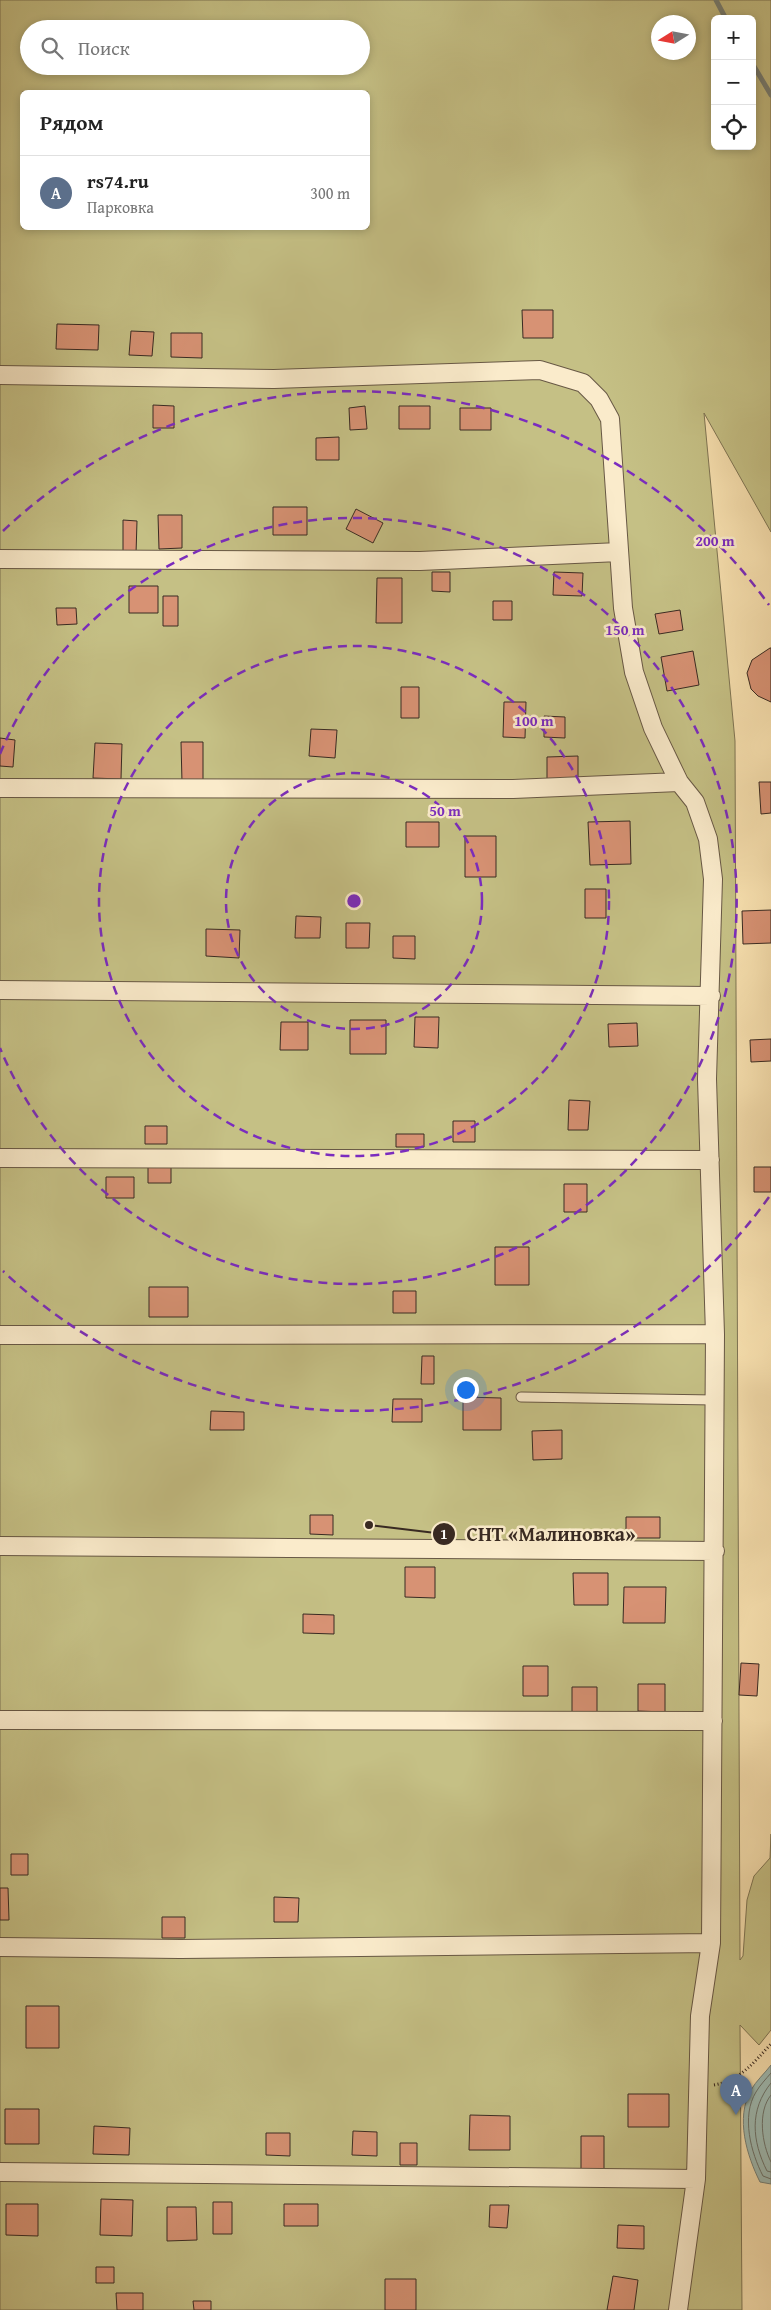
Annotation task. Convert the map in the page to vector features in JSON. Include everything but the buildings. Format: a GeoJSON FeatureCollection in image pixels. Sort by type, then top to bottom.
{"type":"FeatureCollection","features":[{"type":"Feature","properties":{"kind":"street"},"geometry":{"type":"LineString","coordinates":[[0,375],[274,379],[540,370],[583,383],[599,399],[610,419],[623,608],[634,672],[653,728],[679,782],[695,802],[708,838],[713,878],[711,996],[707,1079],[715,1334],[711,1943],[700,2016],[698,2056],[700,2087],[696,2179],[678,2310]]}},
{"type":"Feature","properties":{"kind":"street"},"geometry":{"type":"LineString","coordinates":[[0,559],[420,561],[619,552]]}},
{"type":"Feature","properties":{"kind":"street"},"geometry":{"type":"LineString","coordinates":[[0,788],[503,789],[679,782]]}},
{"type":"Feature","properties":{"kind":"street"},"geometry":{"type":"LineString","coordinates":[[0,990],[711,996]]}},
{"type":"Feature","properties":{"kind":"street"},"geometry":{"type":"LineString","coordinates":[[0,1158],[710,1160]]}},
{"type":"Feature","properties":{"kind":"street"},"geometry":{"type":"LineString","coordinates":[[0,1335],[715,1334]]}},
{"type":"Feature","properties":{"kind":"street"},"geometry":{"type":"LineString","coordinates":[[0,1546],[715,1551]]}},
{"type":"Feature","properties":{"kind":"street"},"geometry":{"type":"LineString","coordinates":[[0,1720],[713,1721]]}},
{"type":"Feature","properties":{"kind":"street"},"geometry":{"type":"LineString","coordinates":[[0,1947],[180,1949],[711,1943]]}},
{"type":"Feature","properties":{"kind":"street"},"geometry":{"type":"LineString","coordinates":[[0,2172],[696,2179]]}},
{"type":"Feature","properties":{"kind":"lane"},"geometry":{"type":"LineString","coordinates":[[521,1398],[715,1400]]}},
{"type":"Feature","properties":{"kind":"path"},"geometry":{"type":"LineString","coordinates":[[700,2087],[722,2083],[740,2076],[753,2066],[771,2044]]}},
{"type":"Feature","properties":{"kind":"shaded area"},"geometry":{"type":"Polygon","coordinates":[[[0,0],[771,0],[771,532],[704,413],[735,741],[740,1960],[743,1956],[747,1900],[754,1876],[770,1858],[771,1834],[771,2030],[759,2045],[740,2025],[742,2310],[0,2310],[0,0]]]}},
{"type":"Feature","properties":{"kind":"water"},"geometry":{"type":"Polygon","coordinates":[[[771,2065],[771,2184],[760,2182],[755,2172],[747,2149],[743,2125],[746,2101],[751,2090],[771,2065]]]}},
{"type":"Feature","properties":{"kind":"waterway"},"geometry":{"type":"LineString","coordinates":[[716,0],[724,15]]}},
{"type":"Feature","properties":{"kind":"waterway"},"geometry":{"type":"LineString","coordinates":[[756,70],[771,95]]}},
{"type":"Feature","properties":{"kind":"place","name":"СНТ «Малиновка»"},"geometry":{"type":"Point","coordinates":[369,1525]}},
{"type":"Feature","properties":{"kind":"place","name":"rs74.ru"},"geometry":{"type":"Point","coordinates":[736,2115]}}]}
